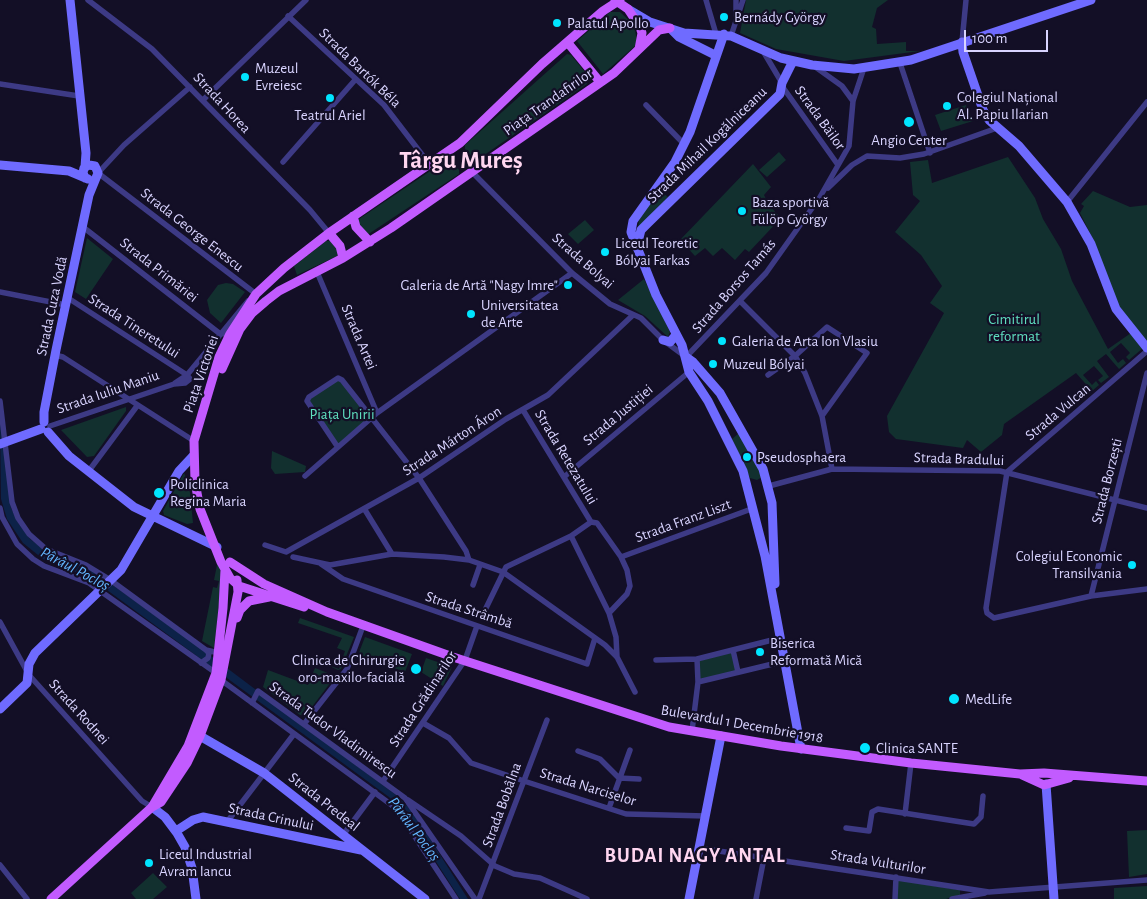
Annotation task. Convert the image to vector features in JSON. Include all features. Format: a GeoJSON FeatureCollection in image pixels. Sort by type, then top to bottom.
{"type":"FeatureCollection","features":[{"type":"Feature","properties":{"kind":"main road"},"geometry":{"type":"LineString","coordinates":[[603,11],[605,0]]}},
{"type":"Feature","properties":{"kind":"main road"},"geometry":{"type":"LineString","coordinates":[[618,1],[630,4],[642,33],[639,49]]}},
{"type":"Feature","properties":{"kind":"main road","name":"Piața Trandafirilor"},"geometry":{"type":"LineString","coordinates":[[256,294],[284,268],[329,233],[460,143],[603,11],[618,1]]}},
{"type":"Feature","properties":{"kind":"main road","name":"Piața Trandafirilor"},"geometry":{"type":"LineString","coordinates":[[266,301],[370,242],[600,82],[628,61],[659,30],[670,28]]}},
{"type":"Feature","properties":{"kind":"main road"},"geometry":{"type":"LineString","coordinates":[[568,43],[600,82]]}},
{"type":"Feature","properties":{"kind":"main road"},"geometry":{"type":"LineString","coordinates":[[353,216],[356,227],[370,242]]}},
{"type":"Feature","properties":{"kind":"main road"},"geometry":{"type":"LineString","coordinates":[[329,233],[340,246],[343,258]]}},
{"type":"Feature","properties":{"kind":"main road"},"geometry":{"type":"LineString","coordinates":[[284,268],[286,277],[295,283]]}},
{"type":"Feature","properties":{"kind":"main road","name":"Piața Victoriei"},"geometry":{"type":"LineString","coordinates":[[228,566],[217,547],[199,502],[193,456],[194,441],[223,348],[229,334],[256,294]]}},
{"type":"Feature","properties":{"kind":"main road","name":"Piața Victoriei"},"geometry":{"type":"LineString","coordinates":[[194,441],[201,429],[225,360],[229,334],[266,301]]}},
{"type":"Feature","properties":{"kind":"main road"},"geometry":{"type":"LineString","coordinates":[[228,566],[239,586],[232,630]]}},
{"type":"Feature","properties":{"kind":"main road"},"geometry":{"type":"LineString","coordinates":[[152,807],[188,746],[218,677],[228,566]]}},
{"type":"Feature","properties":{"kind":"main road","name":"Bulevardul 1 Decembrie 1918"},"geometry":{"type":"LineString","coordinates":[[228,566],[271,588],[363,626],[641,719],[692,731],[801,749],[911,764],[1020,774],[1044,773],[1076,777],[1147,781]]}},
{"type":"Feature","properties":{"kind":"main road"},"geometry":{"type":"LineString","coordinates":[[223,608],[228,596],[239,586],[249,583],[271,588]]}},
{"type":"Feature","properties":{"kind":"main road","name":"Bulevardul 1 Decembrie 1918"},"geometry":{"type":"LineString","coordinates":[[239,586],[273,598],[326,612]]}},
{"type":"Feature","properties":{"kind":"main road"},"geometry":{"type":"LineString","coordinates":[[51,899],[152,807],[161,802],[200,736],[232,630],[240,610],[250,601],[260,598],[273,598]]}},
{"type":"Feature","properties":{"kind":"main road"},"geometry":{"type":"LineString","coordinates":[[1044,773],[1050,776],[1044,783]]}},
{"type":"Feature","properties":{"kind":"main road","name":"Bulevardul 1 Decembrie 1918"},"geometry":{"type":"LineString","coordinates":[[1020,774],[1044,783],[1076,777]]}},
{"type":"Feature","properties":{"kind":"street","name":"Strada Cuza Vodă"},"geometry":{"type":"LineString","coordinates":[[64,0],[70,16]]}},
{"type":"Feature","properties":{"kind":"street","name":"Strada Cuza Vodă"},"geometry":{"type":"LineString","coordinates":[[46,427],[44,412],[83,227],[91,172],[86,153],[79,96],[70,0]]}},
{"type":"Feature","properties":{"kind":"street","name":"Strada Horea"},"geometry":{"type":"LineString","coordinates":[[88,0],[152,49],[329,233]]}},
{"type":"Feature","properties":{"kind":"street"},"geometry":{"type":"LineString","coordinates":[[203,100],[306,0]]}},
{"type":"Feature","properties":{"kind":"street"},"geometry":{"type":"LineString","coordinates":[[706,0],[724,35]]}},
{"type":"Feature","properties":{"kind":"street"},"geometry":{"type":"LineString","coordinates":[[736,0],[736,14]]}},
{"type":"Feature","properties":{"kind":"street"},"geometry":{"type":"LineString","coordinates":[[724,35],[742,0]]}},
{"type":"Feature","properties":{"kind":"street"},"geometry":{"type":"LineString","coordinates":[[966,0],[962,42],[963,52],[978,99],[989,120],[1019,146],[1067,202],[1091,244],[1116,309],[1146,351]]}},
{"type":"Feature","properties":{"kind":"street"},"geometry":{"type":"LineString","coordinates":[[630,4],[650,22],[703,36],[724,35],[793,61],[844,69],[900,63],[1075,7],[1091,0]]}},
{"type":"Feature","properties":{"kind":"street","name":"Strada Bartók Béla"},"geometry":{"type":"LineString","coordinates":[[288,16],[395,117],[430,165]]}},
{"type":"Feature","properties":{"kind":"street"},"geometry":{"type":"LineString","coordinates":[[670,28],[678,37],[715,55]]}},
{"type":"Feature","properties":{"kind":"street","name":"Strada Bolyai"},"geometry":{"type":"LineString","coordinates":[[724,35],[715,55],[696,120],[675,162],[633,221],[631,232],[656,295],[686,357],[689,372],[708,401],[743,471],[760,534],[775,612]]}},
{"type":"Feature","properties":{"kind":"street","name":"Strada Băilor"},"geometry":{"type":"LineString","coordinates":[[763,51],[782,84],[838,165]]}},
{"type":"Feature","properties":{"kind":"street","name":"Strada Mihail Kogălniceanu"},"geometry":{"type":"LineString","coordinates":[[636,246],[641,230],[682,187],[721,153],[780,94],[782,84],[793,61]]}},
{"type":"Feature","properties":{"kind":"street"},"geometry":{"type":"LineString","coordinates":[[900,63],[930,153]]}},
{"type":"Feature","properties":{"kind":"street"},"geometry":{"type":"LineString","coordinates":[[812,65],[842,86],[853,102]]}},
{"type":"Feature","properties":{"kind":"street","name":"Strada Borsos Tamás"},"geometry":{"type":"LineString","coordinates":[[686,357],[766,273],[820,197],[849,146],[853,102],[864,68]]}},
{"type":"Feature","properties":{"kind":"street"},"geometry":{"type":"LineString","coordinates":[[283,162],[355,80]]}},
{"type":"Feature","properties":{"kind":"street"},"geometry":{"type":"LineString","coordinates":[[0,84],[79,96]]}},
{"type":"Feature","properties":{"kind":"street"},"geometry":{"type":"LineString","coordinates":[[0,165],[91,172],[107,163],[124,145],[190,87]]}},
{"type":"Feature","properties":{"kind":"street"},"geometry":{"type":"LineString","coordinates":[[1067,202],[1147,102]]}},
{"type":"Feature","properties":{"kind":"street"},"geometry":{"type":"LineString","coordinates":[[646,106],[684,144]]}},
{"type":"Feature","properties":{"kind":"street"},"geometry":{"type":"LineString","coordinates":[[820,197],[840,175],[862,158],[873,156],[900,158],[930,153],[997,128]]}},
{"type":"Feature","properties":{"kind":"street","name":"Strada George Enescu"},"geometry":{"type":"LineString","coordinates":[[91,172],[256,294]]}},
{"type":"Feature","properties":{"kind":"street","name":"Strada Bolyai"},"geometry":{"type":"LineString","coordinates":[[472,172],[572,272],[610,304],[641,318],[663,340],[686,357],[720,393],[754,449],[769,486],[772,503],[775,612]]}},
{"type":"Feature","properties":{"kind":"street","name":"Strada Primăriei"},"geometry":{"type":"LineString","coordinates":[[83,227],[229,334]]}},
{"type":"Feature","properties":{"kind":"street","name":"Strada Artei"},"geometry":{"type":"LineString","coordinates":[[317,272],[377,413]]}},
{"type":"Feature","properties":{"kind":"street"},"geometry":{"type":"LineString","coordinates":[[305,476],[337,446],[377,413],[572,272]]}},
{"type":"Feature","properties":{"kind":"street"},"geometry":{"type":"LineString","coordinates":[[0,292],[67,301]]}},
{"type":"Feature","properties":{"kind":"street"},"geometry":{"type":"LineString","coordinates":[[252,313],[256,294]]}},
{"type":"Feature","properties":{"kind":"street","name":"Strada Tineretului"},"geometry":{"type":"LineString","coordinates":[[67,301],[187,375]]}},
{"type":"Feature","properties":{"kind":"street"},"geometry":{"type":"LineString","coordinates":[[740,301],[795,356],[814,393],[822,416],[832,469]]}},
{"type":"Feature","properties":{"kind":"street","name":"Strada Márton Áron"},"geometry":{"type":"LineString","coordinates":[[265,545],[286,552],[365,510],[419,478],[506,419],[548,395],[633,315]]}},
{"type":"Feature","properties":{"kind":"street"},"geometry":{"type":"LineString","coordinates":[[768,375],[795,356],[827,327],[867,353],[822,416]]}},
{"type":"Feature","properties":{"kind":"street","name":"Strada Iuliu Maniu"},"geometry":{"type":"LineString","coordinates":[[3,443],[174,384],[187,375],[229,334]]}},
{"type":"Feature","properties":{"kind":"street"},"geometry":{"type":"LineString","coordinates":[[663,340],[670,342],[676,335]]}},
{"type":"Feature","properties":{"kind":"street","name":"Strada Vulcan"},"geometry":{"type":"LineString","coordinates":[[1007,472],[1146,351]]}},
{"type":"Feature","properties":{"kind":"street"},"geometry":{"type":"LineString","coordinates":[[55,355],[68,360],[194,441]]}},
{"type":"Feature","properties":{"kind":"street"},"geometry":{"type":"LineString","coordinates":[[689,372],[701,372]]}},
{"type":"Feature","properties":{"kind":"street","name":"Strada Justiției"},"geometry":{"type":"LineString","coordinates":[[564,477],[689,372]]}},
{"type":"Feature","properties":{"kind":"street","name":"Strada Borzești"},"geometry":{"type":"LineString","coordinates":[[1091,596],[1147,372]]}},
{"type":"Feature","properties":{"kind":"street"},"geometry":{"type":"LineString","coordinates":[[337,446],[307,402],[309,397],[340,378],[419,478],[466,552],[469,560]]}},
{"type":"Feature","properties":{"kind":"street","name":"Strada Tudor Vladimirescu"},"geometry":{"type":"LineString","coordinates":[[0,401],[3,443],[12,502],[24,529],[46,549],[86,565],[106,585],[218,677],[375,792],[400,814],[456,899]]}},
{"type":"Feature","properties":{"kind":"street"},"geometry":{"type":"LineString","coordinates":[[88,473],[137,406]]}},
{"type":"Feature","properties":{"kind":"street","name":"Strada Retezatului"},"geometry":{"type":"LineString","coordinates":[[523,410],[591,522],[597,523],[621,557],[630,586],[627,594],[609,613]]}},
{"type":"Feature","properties":{"kind":"street"},"geometry":{"type":"LineString","coordinates":[[46,427],[55,443],[88,473],[152,517],[217,547]]}},
{"type":"Feature","properties":{"kind":"street"},"geometry":{"type":"LineString","coordinates":[[0,709],[27,684],[29,664],[35,653],[106,585],[126,562],[179,471],[193,456]]}},
{"type":"Feature","properties":{"kind":"street","name":"Strada Bradului"},"geometry":{"type":"LineString","coordinates":[[769,486],[832,469],[1007,472],[1147,508]]}},
{"type":"Feature","properties":{"kind":"street"},"geometry":{"type":"LineString","coordinates":[[1007,472],[986,608],[987,613],[994,618],[1091,596],[1147,590]]}},
{"type":"Feature","properties":{"kind":"street","name":"Strada Tudor Vladimirescu"},"geometry":{"type":"LineString","coordinates":[[0,508],[13,537],[32,559],[44,566],[81,579],[106,585],[206,650],[219,652]]}},
{"type":"Feature","properties":{"kind":"street","name":"Strada Franz Liszt"},"geometry":{"type":"LineString","coordinates":[[621,557],[754,508]]}},
{"type":"Feature","properties":{"kind":"street"},"geometry":{"type":"LineString","coordinates":[[365,510],[392,554]]}},
{"type":"Feature","properties":{"kind":"street"},"geometry":{"type":"LineString","coordinates":[[486,608],[506,567],[571,536],[591,522]]}},
{"type":"Feature","properties":{"kind":"street"},"geometry":{"type":"LineString","coordinates":[[760,534],[766,536],[772,533]]}},
{"type":"Feature","properties":{"kind":"street","name":"Strada Strâmbă"},"geometry":{"type":"LineString","coordinates":[[571,536],[609,613],[616,637],[617,657]]}},
{"type":"Feature","properties":{"kind":"street","name":"Strada Strâmbă"},"geometry":{"type":"LineString","coordinates":[[293,557],[321,564],[344,564],[392,554],[444,557],[469,560],[503,572],[606,645],[617,657],[635,692]]}},
{"type":"Feature","properties":{"kind":"street","name":"Strada Strâmbă"},"geometry":{"type":"LineString","coordinates":[[321,564],[343,579],[587,664],[595,638]]}},
{"type":"Feature","properties":{"kind":"street"},"geometry":{"type":"LineString","coordinates":[[473,585],[480,565]]}},
{"type":"Feature","properties":{"kind":"street"},"geometry":{"type":"LineString","coordinates":[[775,612],[801,749]]}},
{"type":"Feature","properties":{"kind":"street","name":"Strada Rodnei"},"geometry":{"type":"LineString","coordinates":[[0,622],[29,675],[142,801],[152,807]]}},
{"type":"Feature","properties":{"kind":"street"},"geometry":{"type":"LineString","coordinates":[[304,724],[343,675],[351,661],[363,626]]}},
{"type":"Feature","properties":{"kind":"street","name":"Strada Grădinarilor"},"geometry":{"type":"LineString","coordinates":[[383,781],[465,660],[477,626]]}},
{"type":"Feature","properties":{"kind":"street"},"geometry":{"type":"LineString","coordinates":[[606,645],[616,637]]}},
{"type":"Feature","properties":{"kind":"street"},"geometry":{"type":"LineString","coordinates":[[656,660],[697,659],[780,638]]}},
{"type":"Feature","properties":{"kind":"street"},"geometry":{"type":"LineString","coordinates":[[201,663],[208,658],[209,653],[206,650]]}},
{"type":"Feature","properties":{"kind":"street"},"geometry":{"type":"LineString","coordinates":[[733,650],[738,672]]}},
{"type":"Feature","properties":{"kind":"street"},"geometry":{"type":"LineString","coordinates":[[692,731],[698,682],[697,659]]}},
{"type":"Feature","properties":{"kind":"street"},"geometry":{"type":"LineString","coordinates":[[698,682],[785,661]]}},
{"type":"Feature","properties":{"kind":"street","name":"Strada Tudor Vladimirescu"},"geometry":{"type":"LineString","coordinates":[[252,703],[258,691],[405,798],[461,836],[494,865],[514,874],[540,878],[587,899]]}},
{"type":"Feature","properties":{"kind":"street","name":"Strada Bobâlna"},"geometry":{"type":"LineString","coordinates":[[479,899],[494,865],[547,720]]}},
{"type":"Feature","properties":{"kind":"street","name":"Strada Narciselor"},"geometry":{"type":"LineString","coordinates":[[424,723],[449,738],[471,763],[524,781],[637,816],[706,816]]}},
{"type":"Feature","properties":{"kind":"street"},"geometry":{"type":"LineString","coordinates":[[227,822],[294,734]]}},
{"type":"Feature","properties":{"kind":"street","name":"Strada Predeal"},"geometry":{"type":"LineString","coordinates":[[200,736],[264,773],[425,899]]}},
{"type":"Feature","properties":{"kind":"street"},"geometry":{"type":"LineString","coordinates":[[689,899],[721,736]]}},
{"type":"Feature","properties":{"kind":"street"},"geometry":{"type":"LineString","coordinates":[[609,808],[630,750]]}},
{"type":"Feature","properties":{"kind":"street"},"geometry":{"type":"LineString","coordinates":[[578,751],[600,759],[619,778],[639,779]]}},
{"type":"Feature","properties":{"kind":"street"},"geometry":{"type":"LineString","coordinates":[[905,814],[911,764]]}},
{"type":"Feature","properties":{"kind":"street"},"geometry":{"type":"LineString","coordinates":[[1044,783],[1054,899]]}},
{"type":"Feature","properties":{"kind":"street"},"geometry":{"type":"LineString","coordinates":[[336,845],[375,792]]}},
{"type":"Feature","properties":{"kind":"street"},"geometry":{"type":"LineString","coordinates":[[846,828],[869,831],[874,809],[974,824],[981,817],[983,796]]}},
{"type":"Feature","properties":{"kind":"street","name":"Strada Tudor Vladimirescu"},"geometry":{"type":"LineString","coordinates":[[405,798],[474,899]]}},
{"type":"Feature","properties":{"kind":"street"},"geometry":{"type":"LineString","coordinates":[[152,807],[165,817],[176,831],[189,857],[196,899]]}},
{"type":"Feature","properties":{"kind":"street","name":"Strada Crinului"},"geometry":{"type":"LineString","coordinates":[[165,817],[177,822],[203,817],[364,851]]}},
{"type":"Feature","properties":{"kind":"street"},"geometry":{"type":"LineString","coordinates":[[176,831],[193,820]]}},
{"type":"Feature","properties":{"kind":"street","name":"Strada Vulturilor"},"geometry":{"type":"LineString","coordinates":[[700,848],[989,892],[1147,880]]}},
{"type":"Feature","properties":{"kind":"street"},"geometry":{"type":"LineString","coordinates":[[756,899],[764,858]]}},
{"type":"Feature","properties":{"kind":"street"},"geometry":{"type":"LineString","coordinates":[[0,865],[27,899]]}},
{"type":"Feature","properties":{"kind":"street"},"geometry":{"type":"LineString","coordinates":[[895,899],[896,877]]}},
{"type":"Feature","properties":{"kind":"street"},"geometry":{"type":"LineString","coordinates":[[952,899],[989,892]]}},
{"type":"Feature","properties":{"kind":"green space"},"geometry":{"type":"Polygon","coordinates":[[[746,0],[888,0],[877,8],[872,27],[876,29],[877,44],[906,42],[906,51],[920,51],[844,61],[776,49],[740,33],[746,0]]]}},
{"type":"Feature","properties":{"kind":"green space"},"geometry":{"type":"Polygon","coordinates":[[[610,12],[620,12],[634,25],[637,41],[635,46],[603,74],[577,41],[610,12]]]}},
{"type":"Feature","properties":{"kind":"green space"},"geometry":{"type":"Polygon","coordinates":[[[567,54],[571,55],[589,77],[587,84],[477,160],[473,160],[465,149],[465,145],[567,54]]]}},
{"type":"Feature","properties":{"kind":"green space"},"geometry":{"type":"Polygon","coordinates":[[[966,105],[973,121],[941,131],[935,115],[966,105]]]}},
{"type":"Feature","properties":{"kind":"green space"},"geometry":{"type":"Polygon","coordinates":[[[779,152],[786,160],[767,177],[759,170],[779,152]]]}},
{"type":"Feature","properties":{"kind":"green space","name":"Cimitirul reformat"},"geometry":{"type":"Polygon","coordinates":[[[1008,157],[1035,198],[1043,219],[1061,249],[1072,281],[1108,349],[1131,333],[1143,348],[1129,360],[1126,357],[1130,353],[1121,343],[1110,352],[1118,363],[1123,359],[1126,363],[1119,369],[1106,354],[1097,361],[1109,377],[1101,383],[1098,380],[1103,376],[1094,366],[1083,375],[1092,385],[1096,381],[1099,385],[1092,391],[1076,373],[1004,424],[1002,435],[981,452],[967,440],[963,448],[896,439],[889,432],[887,416],[944,313],[930,303],[942,286],[921,255],[895,232],[920,201],[913,195],[910,162],[928,160],[932,183],[1008,157]]]}},
{"type":"Feature","properties":{"kind":"green space"},"geometry":{"type":"Polygon","coordinates":[[[448,159],[451,159],[459,170],[459,174],[367,235],[359,224],[359,219],[448,159]]]}},
{"type":"Feature","properties":{"kind":"green space","name":"Baza sportivă Fülöp György"},"geometry":{"type":"Polygon","coordinates":[[[753,164],[771,187],[764,195],[769,205],[781,218],[749,252],[745,249],[735,260],[722,248],[713,256],[705,248],[695,256],[680,240],[753,164]]]}},
{"type":"Feature","properties":{"kind":"green space"},"geometry":{"type":"Polygon","coordinates":[[[659,190],[668,197],[638,228],[639,220],[659,190]]]}},
{"type":"Feature","properties":{"kind":"green space"},"geometry":{"type":"Polygon","coordinates":[[[1093,191],[1130,207],[1147,205],[1147,342],[1119,307],[1093,239],[1080,213],[1084,206],[1081,204],[1093,191]]]}},
{"type":"Feature","properties":{"kind":"green space"},"geometry":{"type":"Polygon","coordinates":[[[585,220],[594,230],[578,244],[568,234],[585,220]]]}},
{"type":"Feature","properties":{"kind":"green space"},"geometry":{"type":"Polygon","coordinates":[[[87,238],[113,259],[86,299],[75,292],[87,238]]]}},
{"type":"Feature","properties":{"kind":"green space"},"geometry":{"type":"Polygon","coordinates":[[[326,241],[331,241],[338,251],[337,256],[297,275],[294,266],[326,241]]]}},
{"type":"Feature","properties":{"kind":"green space"},"geometry":{"type":"Polygon","coordinates":[[[644,279],[670,332],[668,337],[645,316],[618,300],[644,279]]]}},
{"type":"Feature","properties":{"kind":"green space"},"geometry":{"type":"Polygon","coordinates":[[[233,284],[245,292],[221,323],[210,313],[207,300],[218,285],[233,284]]]}},
{"type":"Feature","properties":{"kind":"green space","name":"Piața Unirii"},"geometry":{"type":"Polygon","coordinates":[[[337,378],[372,418],[337,446],[307,399],[337,378]]]}},
{"type":"Feature","properties":{"kind":"green space"},"geometry":{"type":"Polygon","coordinates":[[[126,407],[126,411],[94,456],[87,457],[61,430],[126,407]]]}},
{"type":"Feature","properties":{"kind":"green space"},"geometry":{"type":"Polygon","coordinates":[[[739,433],[751,451],[762,477],[757,480],[750,478],[732,439],[739,433]]]}},
{"type":"Feature","properties":{"kind":"green space"},"geometry":{"type":"Polygon","coordinates":[[[272,451],[306,466],[305,472],[275,474],[271,468],[272,451]]]}},
{"type":"Feature","properties":{"kind":"green space"},"geometry":{"type":"Polygon","coordinates":[[[184,473],[189,483],[193,523],[187,524],[164,515],[163,511],[184,473]]]}},
{"type":"Feature","properties":{"kind":"green space"},"geometry":{"type":"Polygon","coordinates":[[[218,560],[222,577],[214,648],[202,641],[213,587],[217,588],[219,581],[214,580],[218,560]]]}},
{"type":"Feature","properties":{"kind":"green space"},"geometry":{"type":"Polygon","coordinates":[[[300,618],[354,637],[341,669],[338,670],[321,662],[324,658],[330,661],[328,665],[339,669],[345,651],[337,648],[342,638],[298,623],[300,618]]]}},
{"type":"Feature","properties":{"kind":"green space"},"geometry":{"type":"Polygon","coordinates":[[[365,637],[412,654],[405,672],[358,655],[365,637]]]}},
{"type":"Feature","properties":{"kind":"green space"},"geometry":{"type":"Polygon","coordinates":[[[735,651],[740,670],[699,681],[698,661],[735,651]]]}},
{"type":"Feature","properties":{"kind":"green space"},"geometry":{"type":"Polygon","coordinates":[[[426,658],[452,667],[443,686],[421,672],[426,658]]]}},
{"type":"Feature","properties":{"kind":"green space"},"geometry":{"type":"Polygon","coordinates":[[[315,668],[333,675],[334,678],[305,716],[300,715],[263,687],[268,670],[308,685],[315,668]]]}},
{"type":"Feature","properties":{"kind":"green space"},"geometry":{"type":"Polygon","coordinates":[[[1147,830],[1147,874],[1129,877],[1127,831],[1147,830]]]}},
{"type":"Feature","properties":{"kind":"green space"},"geometry":{"type":"Polygon","coordinates":[[[153,873],[167,887],[153,899],[136,899],[131,893],[153,873]]]}},
{"type":"Feature","properties":{"kind":"green space"},"geometry":{"type":"Polygon","coordinates":[[[897,880],[960,890],[960,895],[946,899],[897,899],[897,880]]]}},
{"type":"Feature","properties":{"kind":"green space"},"geometry":{"type":"Polygon","coordinates":[[[1147,886],[1147,899],[1114,899],[1114,888],[1147,886]]]}},
{"type":"Feature","properties":{"kind":"water","name":"Pârâul Pocloș"},"geometry":{"type":"Polygon","coordinates":[[[0,418],[11,508],[19,524],[30,539],[48,552],[89,568],[203,650],[396,795],[413,812],[468,899],[460,899],[404,812],[389,797],[92,579],[43,559],[23,543],[7,519],[1,499],[0,418]]]}},
{"type":"Feature","properties":{"kind":"place","name":"Bernády György"},"geometry":{"type":"Point","coordinates":[724,17]}},
{"type":"Feature","properties":{"kind":"place","name":"Palatul Apollo"},"geometry":{"type":"Point","coordinates":[557,23]}},
{"type":"Feature","properties":{"kind":"place","name":"Muzeul Evreiesc"},"geometry":{"type":"Point","coordinates":[245,77]}},
{"type":"Feature","properties":{"kind":"place","name":"Teatrul Ariel"},"geometry":{"type":"Point","coordinates":[330,98]}},
{"type":"Feature","properties":{"kind":"place","name":"Colegiul Național Al. Papiu Ilarian"},"geometry":{"type":"Point","coordinates":[947,106]}},
{"type":"Feature","properties":{"kind":"place","name":"Angio Center"},"geometry":{"type":"Point","coordinates":[909,122]}},
{"type":"Feature","properties":{"kind":"place","name":"Baza sportivă Fülöp György"},"geometry":{"type":"Point","coordinates":[742,211]}},
{"type":"Feature","properties":{"kind":"place","name":"Liceul Teoretic Bólyai Farkas"},"geometry":{"type":"Point","coordinates":[605,252]}},
{"type":"Feature","properties":{"kind":"place","name":"Galeria de Artă \"Nagy Imre\""},"geometry":{"type":"Point","coordinates":[568,285]}},
{"type":"Feature","properties":{"kind":"place","name":"Universitatea de Arte"},"geometry":{"type":"Point","coordinates":[471,314]}},
{"type":"Feature","properties":{"kind":"place","name":"Galeria de Arta Ion Vlasiu"},"geometry":{"type":"Point","coordinates":[722,341]}},
{"type":"Feature","properties":{"kind":"place","name":"Muzeul Bólyai"},"geometry":{"type":"Point","coordinates":[713,364]}},
{"type":"Feature","properties":{"kind":"place","name":"Pseudosphaera"},"geometry":{"type":"Point","coordinates":[747,457]}},
{"type":"Feature","properties":{"kind":"place","name":"Policlinica Regina Maria"},"geometry":{"type":"Point","coordinates":[159,493]}},
{"type":"Feature","properties":{"kind":"place","name":"Colegiul Economic Transilvania"},"geometry":{"type":"Point","coordinates":[1132,565]}},
{"type":"Feature","properties":{"kind":"place","name":"Biserica Reformată Mică"},"geometry":{"type":"Point","coordinates":[760,652]}},
{"type":"Feature","properties":{"kind":"place","name":"Clinica de Chirurgie oro-maxilo-facială"},"geometry":{"type":"Point","coordinates":[416,669]}},
{"type":"Feature","properties":{"kind":"place","name":"MedLife"},"geometry":{"type":"Point","coordinates":[954,699]}},
{"type":"Feature","properties":{"kind":"place","name":"Clinica SANTE"},"geometry":{"type":"Point","coordinates":[865,748]}},
{"type":"Feature","properties":{"kind":"place","name":"Liceul Industrial Avram Iancu"},"geometry":{"type":"Point","coordinates":[149,863]}},
{"type":"Feature","properties":{"kind":"district","name":"Târgu Mureș"},"geometry":{"type":"Point","coordinates":[461,160]}},
{"type":"Feature","properties":{"kind":"district","name":"BUDAI NAGY ANTAL"},"geometry":{"type":"Point","coordinates":[695,856]}}]}
